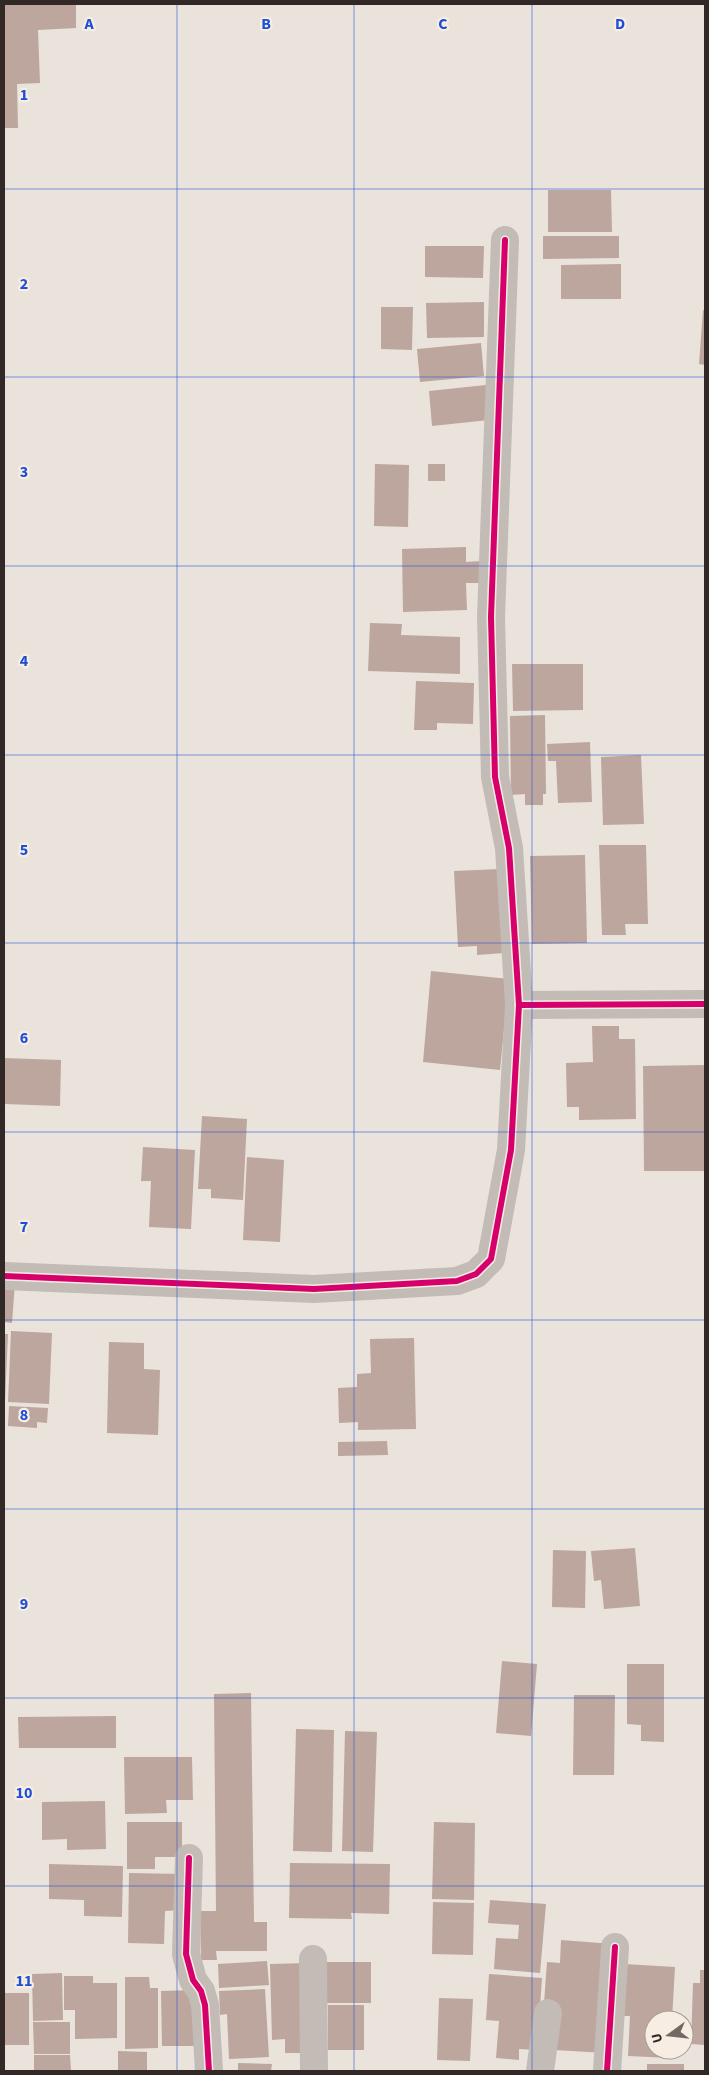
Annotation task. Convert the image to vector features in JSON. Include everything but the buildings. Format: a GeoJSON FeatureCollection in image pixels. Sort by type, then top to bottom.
{"type":"FeatureCollection","features":[{"type":"Feature","properties":{"kind":"street"},"geometry":{"type":"LineString","coordinates":[[4,1276],[314,1289],[457,1281],[476,1274],[491,1259],[511,1150],[519,1005],[509,848],[495,777],[491,617],[505,240]]}},
{"type":"Feature","properties":{"kind":"street"},"geometry":{"type":"LineString","coordinates":[[519,1005],[705,1004]]}},
{"type":"Feature","properties":{"kind":"street"},"geometry":{"type":"LineString","coordinates":[[189,1858],[186,1954],[193,1980],[201,1991],[205,2005],[209,2071]]}},
{"type":"Feature","properties":{"kind":"street"},"geometry":{"type":"LineString","coordinates":[[607,2071],[615,1947]]}},
{"type":"Feature","properties":{"kind":"street"},"geometry":{"type":"LineString","coordinates":[[313,1959],[314,2071]]}},
{"type":"Feature","properties":{"kind":"street"},"geometry":{"type":"LineString","coordinates":[[540,2071],[548,2013]]}},
{"type":"Feature","properties":{"kind":"cycle path"},"geometry":{"type":"LineString","coordinates":[[505,240],[491,617],[495,777],[509,848],[519,1005]]}},
{"type":"Feature","properties":{"kind":"cycle path"},"geometry":{"type":"LineString","coordinates":[[4,1276],[314,1289],[457,1281],[476,1274],[491,1259],[511,1150],[519,1005],[705,1004]]}},
{"type":"Feature","properties":{"kind":"cycle path"},"geometry":{"type":"LineString","coordinates":[[189,1858],[186,1954],[193,1980],[201,1991],[205,2005],[209,2071]]}},
{"type":"Feature","properties":{"kind":"cycle path"},"geometry":{"type":"LineString","coordinates":[[607,2071],[615,1947]]}}]}
